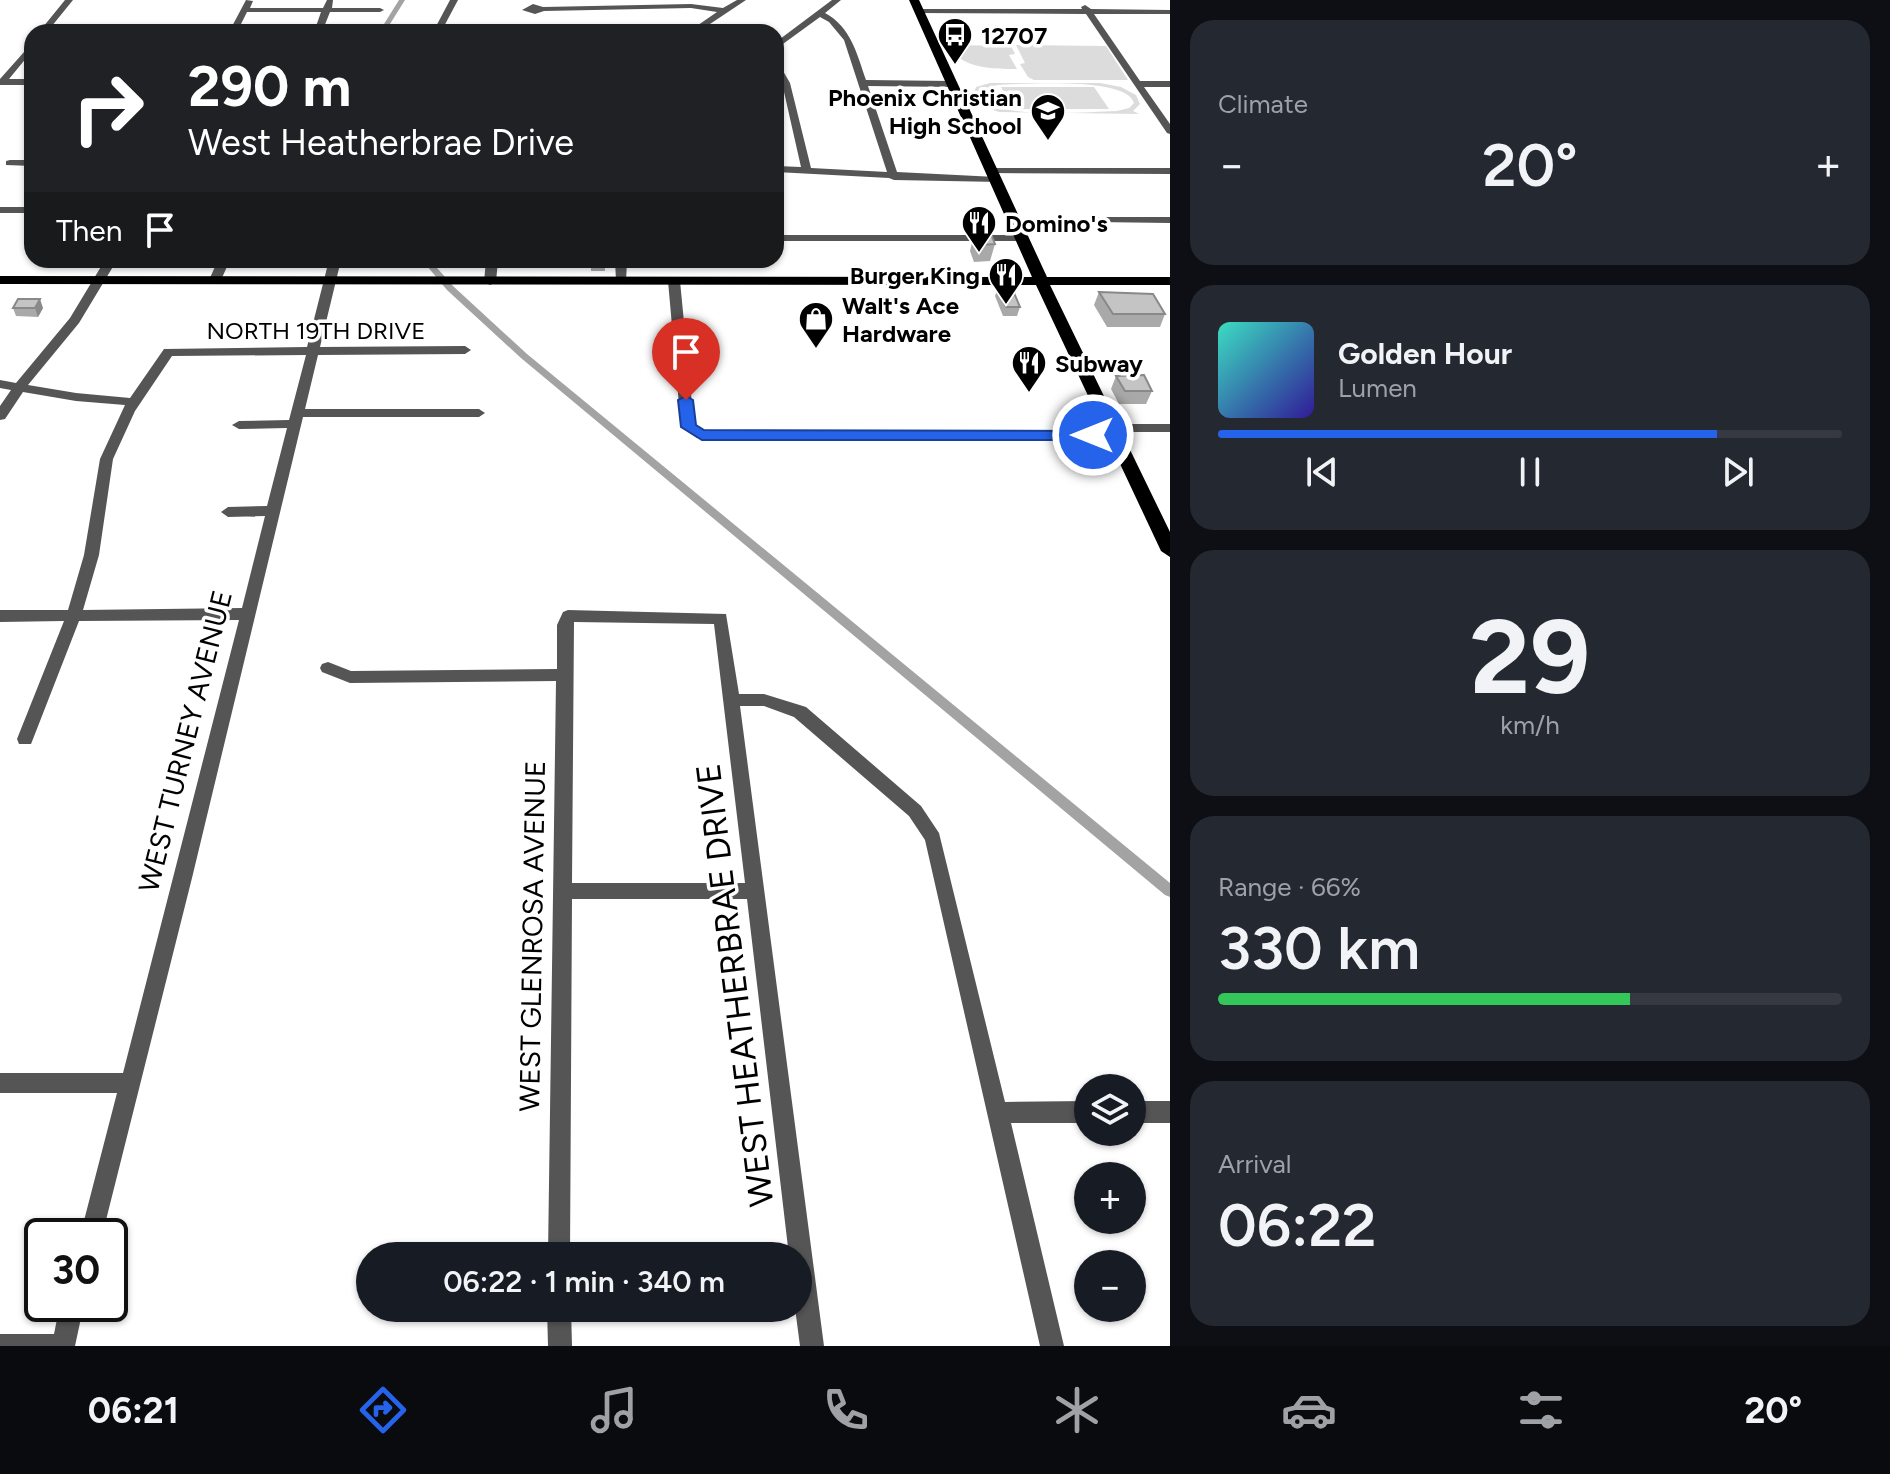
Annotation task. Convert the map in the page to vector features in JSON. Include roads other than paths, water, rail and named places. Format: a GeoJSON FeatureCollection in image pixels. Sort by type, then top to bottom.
{"type":"FeatureCollection","features":[{"type":"Feature","properties":{"kind":"main road"},"geometry":{"type":"LineString","coordinates":[[916,5],[1041,281],[1170,551]]}},
{"type":"Feature","properties":{"kind":"main road"},"geometry":{"type":"LineString","coordinates":[[0,280],[1170,282]]}},
{"type":"Feature","properties":{"kind":"street"},"geometry":{"type":"LineString","coordinates":[[50,24],[69,0]]}},
{"type":"Feature","properties":{"kind":"street"},"geometry":{"type":"LineString","coordinates":[[237,24],[250,0]]}},
{"type":"Feature","properties":{"kind":"street"},"geometry":{"type":"LineString","coordinates":[[321,24],[331,0]]}},
{"type":"Feature","properties":{"kind":"street"},"geometry":{"type":"LineString","coordinates":[[441,24],[454,0]]}},
{"type":"Feature","properties":{"kind":"street"},"geometry":{"type":"LineString","coordinates":[[704,24],[742,0]]}},
{"type":"Feature","properties":{"kind":"street"},"geometry":{"type":"LineString","coordinates":[[784,40],[836,0]]}},
{"type":"Feature","properties":{"kind":"street"},"geometry":{"type":"LineString","coordinates":[[1000,0],[1007,11]]}},
{"type":"Feature","properties":{"kind":"street"},"geometry":{"type":"LineString","coordinates":[[1080,0],[1170,131]]}},
{"type":"Feature","properties":{"kind":"street"},"geometry":{"type":"LineString","coordinates":[[1161,0],[1170,11]]}},
{"type":"Feature","properties":{"kind":"street"},"geometry":{"type":"LineString","coordinates":[[916,5],[1007,11],[1170,11]]}},
{"type":"Feature","properties":{"kind":"street"},"geometry":{"type":"LineString","coordinates":[[543,9],[691,6],[724,11]]}},
{"type":"Feature","properties":{"kind":"street"},"geometry":{"type":"LineString","coordinates":[[245,10],[380,10]]}},
{"type":"Feature","properties":{"kind":"street"},"geometry":{"type":"LineString","coordinates":[[819,13],[827,15],[844,33],[894,177]]}},
{"type":"Feature","properties":{"kind":"street"},"geometry":{"type":"LineString","coordinates":[[1,82],[24,55]]}},
{"type":"Feature","properties":{"kind":"street"},"geometry":{"type":"LineString","coordinates":[[784,80],[807,170]]}},
{"type":"Feature","properties":{"kind":"street"},"geometry":{"type":"LineString","coordinates":[[1,82],[24,82]]}},
{"type":"Feature","properties":{"kind":"street"},"geometry":{"type":"LineString","coordinates":[[863,83],[952,84]]}},
{"type":"Feature","properties":{"kind":"street"},"geometry":{"type":"LineString","coordinates":[[1138,84],[1170,84]]}},
{"type":"Feature","properties":{"kind":"street"},"geometry":{"type":"LineString","coordinates":[[10,163],[24,163]]}},
{"type":"Feature","properties":{"kind":"street"},"geometry":{"type":"LineString","coordinates":[[784,169],[894,177],[1170,171]]}},
{"type":"Feature","properties":{"kind":"street"},"geometry":{"type":"LineString","coordinates":[[0,210],[24,210]]}},
{"type":"Feature","properties":{"kind":"street"},"geometry":{"type":"LineString","coordinates":[[1099,220],[1170,220]]}},
{"type":"Feature","properties":{"kind":"street"},"geometry":{"type":"LineString","coordinates":[[784,238],[1023,238]]}},
{"type":"Feature","properties":{"kind":"street"},"geometry":{"type":"LineString","coordinates":[[0,416],[20,386],[75,320],[106,268]]}},
{"type":"Feature","properties":{"kind":"street"},"geometry":{"type":"LineString","coordinates":[[215,280],[220,268]]}},
{"type":"Feature","properties":{"kind":"street","name":"WEST TURNEY AVENUE"},"geometry":{"type":"LineString","coordinates":[[96,1218],[333,268]]}},
{"type":"Feature","properties":{"kind":"street"},"geometry":{"type":"LineString","coordinates":[[490,282],[491,268]]}},
{"type":"Feature","properties":{"kind":"street"},"geometry":{"type":"LineString","coordinates":[[621,268],[622,281]]}},
{"type":"Feature","properties":{"kind":"street"},"geometry":{"type":"LineString","coordinates":[[674,281],[688,427],[702,435],[1114,433],[1132,428],[1170,428]]}},
{"type":"Feature","properties":{"kind":"street","name":"NORTH 19TH DRIVE"},"geometry":{"type":"LineString","coordinates":[[133,402],[168,352],[465,350]]}},
{"type":"Feature","properties":{"kind":"street"},"geometry":{"type":"LineString","coordinates":[[0,384],[76,397],[133,402],[110,446],[102,473],[97,533],[73,615],[25,739]]}},
{"type":"Feature","properties":{"kind":"street"},"geometry":{"type":"LineString","coordinates":[[239,425],[297,419],[479,413]]}},
{"type":"Feature","properties":{"kind":"street"},"geometry":{"type":"LineString","coordinates":[[228,512],[272,511]]}},
{"type":"Feature","properties":{"kind":"street"},"geometry":{"type":"LineString","coordinates":[[0,616],[248,614]]}},
{"type":"Feature","properties":{"kind":"street","name":"WEST HEATHERBRAE DRIVE"},"geometry":{"type":"LineString","coordinates":[[568,616],[721,618],[812,1346]]}},
{"type":"Feature","properties":{"kind":"street","name":"WEST GLENROSA AVENUE"},"geometry":{"type":"LineString","coordinates":[[559,1242],[564,675],[568,616]]}},
{"type":"Feature","properties":{"kind":"street"},"geometry":{"type":"LineString","coordinates":[[328,668],[350,677],[564,675]]}},
{"type":"Feature","properties":{"kind":"street"},"geometry":{"type":"LineString","coordinates":[[733,700],[764,700],[800,712],[915,811],[926,825],[941,867],[1052,1346]]}},
{"type":"Feature","properties":{"kind":"street"},"geometry":{"type":"LineString","coordinates":[[563,891],[756,891]]}},
{"type":"Feature","properties":{"kind":"street"},"geometry":{"type":"LineString","coordinates":[[0,1083],[130,1083]]}},
{"type":"Feature","properties":{"kind":"street"},"geometry":{"type":"LineString","coordinates":[[998,1113],[1074,1112]]}},
{"type":"Feature","properties":{"kind":"street"},"geometry":{"type":"LineString","coordinates":[[1146,1112],[1170,1112]]}},
{"type":"Feature","properties":{"kind":"street"},"geometry":{"type":"LineString","coordinates":[[0,1346],[61,1346],[67,1322]]}},
{"type":"Feature","properties":{"kind":"street"},"geometry":{"type":"LineString","coordinates":[[559,1322],[560,1346]]}},
{"type":"Feature","properties":{"kind":"waterway"},"geometry":{"type":"LineString","coordinates":[[387,24],[402,0]]}},
{"type":"Feature","properties":{"kind":"waterway"},"geometry":{"type":"LineString","coordinates":[[433,268],[450,288],[524,356],[1170,891]]}},
{"type":"Feature","properties":{"kind":"place","name":"12707"},"geometry":{"type":"Point","coordinates":[955,66]}},
{"type":"Feature","properties":{"kind":"place","name":"Phoenix Christian High School"},"geometry":{"type":"Point","coordinates":[1048,142]}},
{"type":"Feature","properties":{"kind":"place","name":"Domino's"},"geometry":{"type":"Point","coordinates":[979,254]}},
{"type":"Feature","properties":{"kind":"place","name":"Burger King"},"geometry":{"type":"Point","coordinates":[1006,306]}},
{"type":"Feature","properties":{"kind":"place","name":"Walt's Ace Hardware"},"geometry":{"type":"Point","coordinates":[816,350]}},
{"type":"Feature","properties":{"kind":"place","name":"Subway"},"geometry":{"type":"Point","coordinates":[1029,394]}}]}
